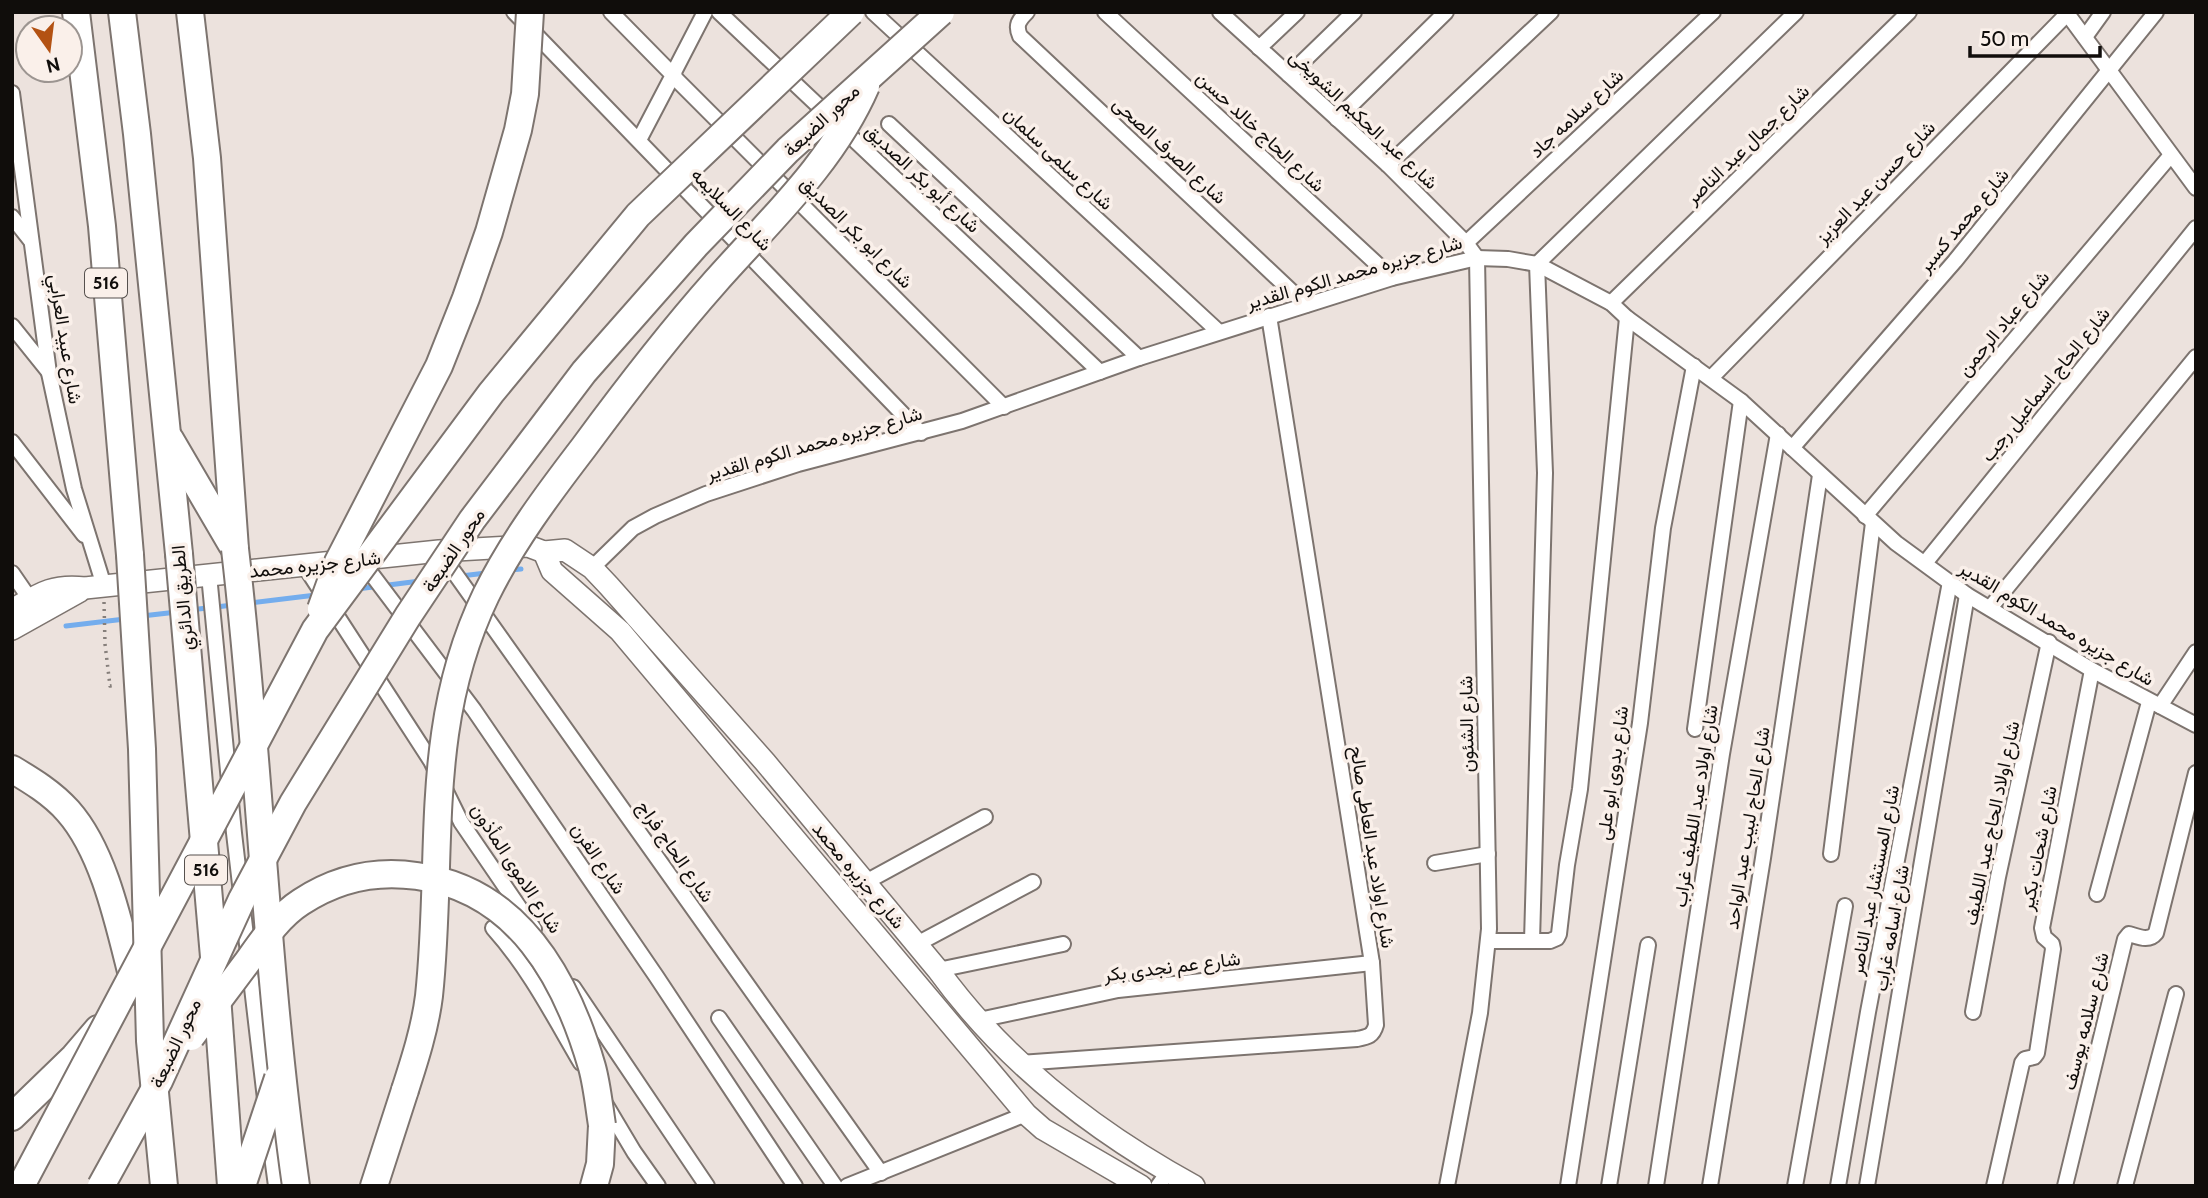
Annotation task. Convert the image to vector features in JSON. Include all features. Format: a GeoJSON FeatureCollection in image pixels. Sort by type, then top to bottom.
{"type":"FeatureCollection","features":[{"type":"Feature","properties":{"kind":"highway","name":"516"},"geometry":{"type":"LineString","coordinates":[[76,12],[102,226],[130,555],[142,748],[150,1041],[164,1186]]}},
{"type":"Feature","properties":{"kind":"highway","name":"الطريق الدائري"},"geometry":{"type":"LineString","coordinates":[[122,12],[178,554],[231,1186]]}},
{"type":"Feature","properties":{"kind":"highway"},"geometry":{"type":"LineString","coordinates":[[190,12],[206,158],[235,549],[248,661],[281,1069],[296,1186]]}},
{"type":"Feature","properties":{"kind":"highway"},"geometry":{"type":"LineString","coordinates":[[315,630],[324,596],[338,562],[439,366],[467,298],[518,130],[525,94],[530,12]]}},
{"type":"Feature","properties":{"kind":"highway"},"geometry":{"type":"LineString","coordinates":[[21,1186],[315,630],[491,393],[638,215],[851,12]]}},
{"type":"Feature","properties":{"kind":"highway","name":"محور الضبعة"},"geometry":{"type":"LineString","coordinates":[[101,1186],[159,1081],[242,899],[293,803],[408,616],[472,520],[584,372],[696,245],[788,150],[940,12]]}},
{"type":"Feature","properties":{"kind":"highway"},"geometry":{"type":"LineString","coordinates":[[374,1186],[422,1032],[429,997],[438,794],[447,712],[463,653],[486,596],[515,542],[643,367],[677,325],[813,174],[836,143],[871,75]]}},
{"type":"Feature","properties":{"kind":"highway"},"geometry":{"type":"LineString","coordinates":[[166,433],[235,549]]}},
{"type":"Feature","properties":{"kind":"highway"},"geometry":{"type":"LineString","coordinates":[[12,769],[42,786],[68,811],[95,853],[104,876],[150,1041]]}},
{"type":"Feature","properties":{"kind":"highway"},"geometry":{"type":"LineString","coordinates":[[159,1081],[272,929],[299,903],[332,884],[369,875],[406,874],[440,879],[479,894],[515,922],[545,958],[577,1024],[593,1069],[601,1125],[600,1164],[594,1186]]}},
{"type":"Feature","properties":{"kind":"highway"},"geometry":{"type":"LineString","coordinates":[[12,1118],[74,1057],[113,1012]]}},
{"type":"Feature","properties":{"kind":"highway"},"geometry":{"type":"LineString","coordinates":[[242,1186],[281,1069]]}},
{"type":"Feature","properties":{"kind":"main road","name":"شارع جزيره محمد"},"geometry":{"type":"LineString","coordinates":[[12,629],[27,607],[49,590],[67,586],[94,587],[439,551],[528,546],[544,552],[565,550],[592,568],[765,762],[958,997],[1020,1063],[1061,1100],[1163,1179],[1194,1186]]}},
{"type":"Feature","properties":{"kind":"main road","name":"شارع جزيره محمد"},"geometry":{"type":"LineString","coordinates":[[544,552],[552,571],[620,631],[1026,1114],[1042,1129],[1136,1185]]}},
{"type":"Feature","properties":{"kind":"street","name":"شارع السلايمه"},"geometry":{"type":"LineString","coordinates":[[514,12],[921,433]]}},
{"type":"Feature","properties":{"kind":"street","name":"شارع ابو بكر الصديق"},"geometry":{"type":"LineString","coordinates":[[611,12],[1004,407]]}},
{"type":"Feature","properties":{"kind":"street"},"geometry":{"type":"LineString","coordinates":[[639,141],[705,12]]}},
{"type":"Feature","properties":{"kind":"street","name":"شارع أبو بكر الصديق"},"geometry":{"type":"LineString","coordinates":[[719,12],[1100,372]]}},
{"type":"Feature","properties":{"kind":"street","name":"شارع سلمى سلمان"},"geometry":{"type":"LineString","coordinates":[[873,12],[1219,332]]}},
{"type":"Feature","properties":{"kind":"street","name":"شارع الحاج خالد حسن"},"geometry":{"type":"LineString","coordinates":[[1105,12],[1392,278]]}},
{"type":"Feature","properties":{"kind":"street","name":"شارع عبد الحكيم الشويخى"},"geometry":{"type":"LineString","coordinates":[[1220,12],[1388,165],[1466,243],[1477,258]]}},
{"type":"Feature","properties":{"kind":"street"},"geometry":{"type":"LineString","coordinates":[[1259,48],[1297,12]]}},
{"type":"Feature","properties":{"kind":"street"},"geometry":{"type":"LineString","coordinates":[[1289,75],[1354,12]]}},
{"type":"Feature","properties":{"kind":"street"},"geometry":{"type":"LineString","coordinates":[[1337,119],[1446,12]]}},
{"type":"Feature","properties":{"kind":"street"},"geometry":{"type":"LineString","coordinates":[[1388,165],[1551,12]]}},
{"type":"Feature","properties":{"kind":"street","name":"شارع سلامه جاد"},"geometry":{"type":"LineString","coordinates":[[1466,243],[1713,12]]}},
{"type":"Feature","properties":{"kind":"street"},"geometry":{"type":"LineString","coordinates":[[1532,941],[1545,473],[1537,264],[1796,12]]}},
{"type":"Feature","properties":{"kind":"street","name":"شارع جمال عبد الناصر"},"geometry":{"type":"LineString","coordinates":[[1611,303],[1909,12]]}},
{"type":"Feature","properties":{"kind":"street"},"geometry":{"type":"LineString","coordinates":[[2085,37],[2103,12]]}},
{"type":"Feature","properties":{"kind":"street","name":"شارع محمد كسبر"},"geometry":{"type":"LineString","coordinates":[[1792,448],[1955,261],[2156,12]]}},
{"type":"Feature","properties":{"kind":"street"},"geometry":{"type":"LineString","coordinates":[[2066,13],[2196,188]]}},
{"type":"Feature","properties":{"kind":"street","name":"شارع حسن عبد العزيز"},"geometry":{"type":"LineString","coordinates":[[1711,378],[2066,13]]}},
{"type":"Feature","properties":{"kind":"street","name":"شارع الصرف الصحى"},"geometry":{"type":"LineString","coordinates":[[1023,16],[1018,25],[1020,36],[1307,305]]}},
{"type":"Feature","properties":{"kind":"street","name":"شارع عبيد العرابي"},"geometry":{"type":"LineString","coordinates":[[12,93],[49,373],[74,489],[90,543],[94,587]]}},
{"type":"Feature","properties":{"kind":"street"},"geometry":{"type":"LineString","coordinates":[[889,124],[1139,358]]}},
{"type":"Feature","properties":{"kind":"street","name":"شارع عباد الرحمن"},"geometry":{"type":"LineString","coordinates":[[1869,519],[2171,155]]}},
{"type":"Feature","properties":{"kind":"street"},"geometry":{"type":"LineString","coordinates":[[12,217],[32,242]]}},
{"type":"Feature","properties":{"kind":"street","name":"شارع الحاج اسماعيل رجب"},"geometry":{"type":"LineString","coordinates":[[1925,563],[2196,228]]}},
{"type":"Feature","properties":{"kind":"street","name":"شارع جزيره محمد الكوم القدير"},"geometry":{"type":"LineString","coordinates":[[592,568],[633,528],[706,494],[798,464],[921,433],[1004,407],[1139,358],[1392,278],[1477,258],[1508,258],[1537,264],[1611,303],[1741,401],[1896,543],[1967,595],[2092,670],[2196,725]]}},
{"type":"Feature","properties":{"kind":"street","name":"شارع الشئون"},"geometry":{"type":"LineString","coordinates":[[1447,1186],[1480,1013],[1489,941],[1477,258]]}},
{"type":"Feature","properties":{"kind":"street","name":"شارع اولاد عبد العاطى صالح"},"geometry":{"type":"LineString","coordinates":[[1020,1063],[1367,1037],[1376,1025],[1372,963],[1269,316]]}},
{"type":"Feature","properties":{"kind":"street"},"geometry":{"type":"LineString","coordinates":[[1489,941],[1550,941],[1559,934],[1580,789],[1628,318]]}},
{"type":"Feature","properties":{"kind":"street"},"geometry":{"type":"LineString","coordinates":[[12,326],[49,373]]}},
{"type":"Feature","properties":{"kind":"street"},"geometry":{"type":"LineString","coordinates":[[1990,608],[2196,357]]}},
{"type":"Feature","properties":{"kind":"street","name":"شارع بدوى ابو على"},"geometry":{"type":"LineString","coordinates":[[1568,1186],[1640,723],[1663,528],[1694,366]]}},
{"type":"Feature","properties":{"kind":"street"},"geometry":{"type":"LineString","coordinates":[[1695,729],[1741,401]]}},
{"type":"Feature","properties":{"kind":"street","name":"شارع اولاد عبد اللطيف غراب"},"geometry":{"type":"LineString","coordinates":[[1656,1186],[1722,754],[1778,433]]}},
{"type":"Feature","properties":{"kind":"street"},"geometry":{"type":"LineString","coordinates":[[12,442],[90,543]]}},
{"type":"Feature","properties":{"kind":"street","name":"شارع الحاج لبيب عبد الواحد"},"geometry":{"type":"LineString","coordinates":[[1710,1186],[1820,475]]}},
{"type":"Feature","properties":{"kind":"street"},"geometry":{"type":"LineString","coordinates":[[1831,854],[1869,519]]}},
{"type":"Feature","properties":{"kind":"street","name":"شارع الحاج فراج"},"geometry":{"type":"LineString","coordinates":[[439,551],[881,1173]]}},
{"type":"Feature","properties":{"kind":"street","name":"شارع الفرن"},"geometry":{"type":"LineString","coordinates":[[360,559],[474,710],[656,976],[795,1186]]}},
{"type":"Feature","properties":{"kind":"street","name":"شارع الاموى المأذون"},"geometry":{"type":"LineString","coordinates":[[304,565],[425,751],[461,822],[707,1186]]}},
{"type":"Feature","properties":{"kind":"street"},"geometry":{"type":"LineString","coordinates":[[12,573],[27,607]]}},
{"type":"Feature","properties":{"kind":"street"},"geometry":{"type":"LineString","coordinates":[[209,575],[234,833],[276,1186]]}},
{"type":"Feature","properties":{"kind":"street","name":"شارع المستشار عبد الناصر"},"geometry":{"type":"LineString","coordinates":[[1838,1186],[1868,1012],[1950,582]]}},
{"type":"Feature","properties":{"kind":"street","name":"شارع اسامه غراب"},"geometry":{"type":"LineString","coordinates":[[1867,1186],[1967,595]]}},
{"type":"Feature","properties":{"kind":"street","name":"شارع اولاد الحاج عبد اللطيف"},"geometry":{"type":"LineString","coordinates":[[1973,1012],[1998,877],[2049,642]]}},
{"type":"Feature","properties":{"kind":"street"},"geometry":{"type":"LineString","coordinates":[[2097,894],[2155,704],[2196,652]]}},
{"type":"Feature","properties":{"kind":"street","name":"شارع شحات بكير"},"geometry":{"type":"LineString","coordinates":[[1994,1186],[2021,1063],[2037,1053],[2053,949],[2052,944],[2043,937],[2042,928],[2092,670]]}},
{"type":"Feature","properties":{"kind":"street","name":"شارع سلامه يوسف"},"geometry":{"type":"LineString","coordinates":[[2065,1186],[2125,939],[2129,934],[2147,939],[2156,933],[2196,774]]}},
{"type":"Feature","properties":{"kind":"street"},"geometry":{"type":"LineString","coordinates":[[864,883],[985,817]]}},
{"type":"Feature","properties":{"kind":"street"},"geometry":{"type":"LineString","coordinates":[[1435,863],[1488,854]]}},
{"type":"Feature","properties":{"kind":"street"},"geometry":{"type":"LineString","coordinates":[[917,944],[1033,881]]}},
{"type":"Feature","properties":{"kind":"street"},"geometry":{"type":"LineString","coordinates":[[1795,1186],[1845,906]]}},
{"type":"Feature","properties":{"kind":"street"},"geometry":{"type":"LineString","coordinates":[[493,928],[509,946],[541,995],[634,1153],[658,1186]]}},
{"type":"Feature","properties":{"kind":"street"},"geometry":{"type":"LineString","coordinates":[[938,970],[1063,944]]}},
{"type":"Feature","properties":{"kind":"street"},"geometry":{"type":"LineString","coordinates":[[1609,1186],[1648,944]]}},
{"type":"Feature","properties":{"kind":"street","name":"شارع عم نجدى بكر"},"geometry":{"type":"LineString","coordinates":[[978,1020],[1118,990],[1372,963]]}},
{"type":"Feature","properties":{"kind":"street"},"geometry":{"type":"LineString","coordinates":[[2125,1186],[2176,994]]}},
{"type":"Feature","properties":{"kind":"street"},"geometry":{"type":"LineString","coordinates":[[719,1018],[835,1186]]}},
{"type":"Feature","properties":{"kind":"street"},"geometry":{"type":"LineString","coordinates":[[847,1186],[1026,1114]]}},
{"type":"Feature","properties":{"kind":"street"},"geometry":{"type":"LineString","coordinates":[[1136,1185],[1163,1179]]}},
{"type":"Feature","properties":{"kind":"path"},"geometry":{"type":"LineString","coordinates":[[94,587],[110,686]]}},
{"type":"Feature","properties":{"kind":"waterway"},"geometry":{"type":"LineString","coordinates":[[510,570],[521,569]]}},
{"type":"Feature","properties":{"kind":"waterway"},"geometry":{"type":"LineString","coordinates":[[461,576],[486,573]]}},
{"type":"Feature","properties":{"kind":"waterway"},"geometry":{"type":"LineString","coordinates":[[357,589],[420,581]]}},
{"type":"Feature","properties":{"kind":"waterway"},"geometry":{"type":"LineString","coordinates":[[249,603],[316,595]]}},
{"type":"Feature","properties":{"kind":"waterway"},"geometry":{"type":"LineString","coordinates":[[190,610],[233,605]]}},
{"type":"Feature","properties":{"kind":"waterway"},"geometry":{"type":"LineString","coordinates":[[142,616],[177,612]]}},
{"type":"Feature","properties":{"kind":"waterway"},"geometry":{"type":"LineString","coordinates":[[66,626],[125,619]]}}]}
